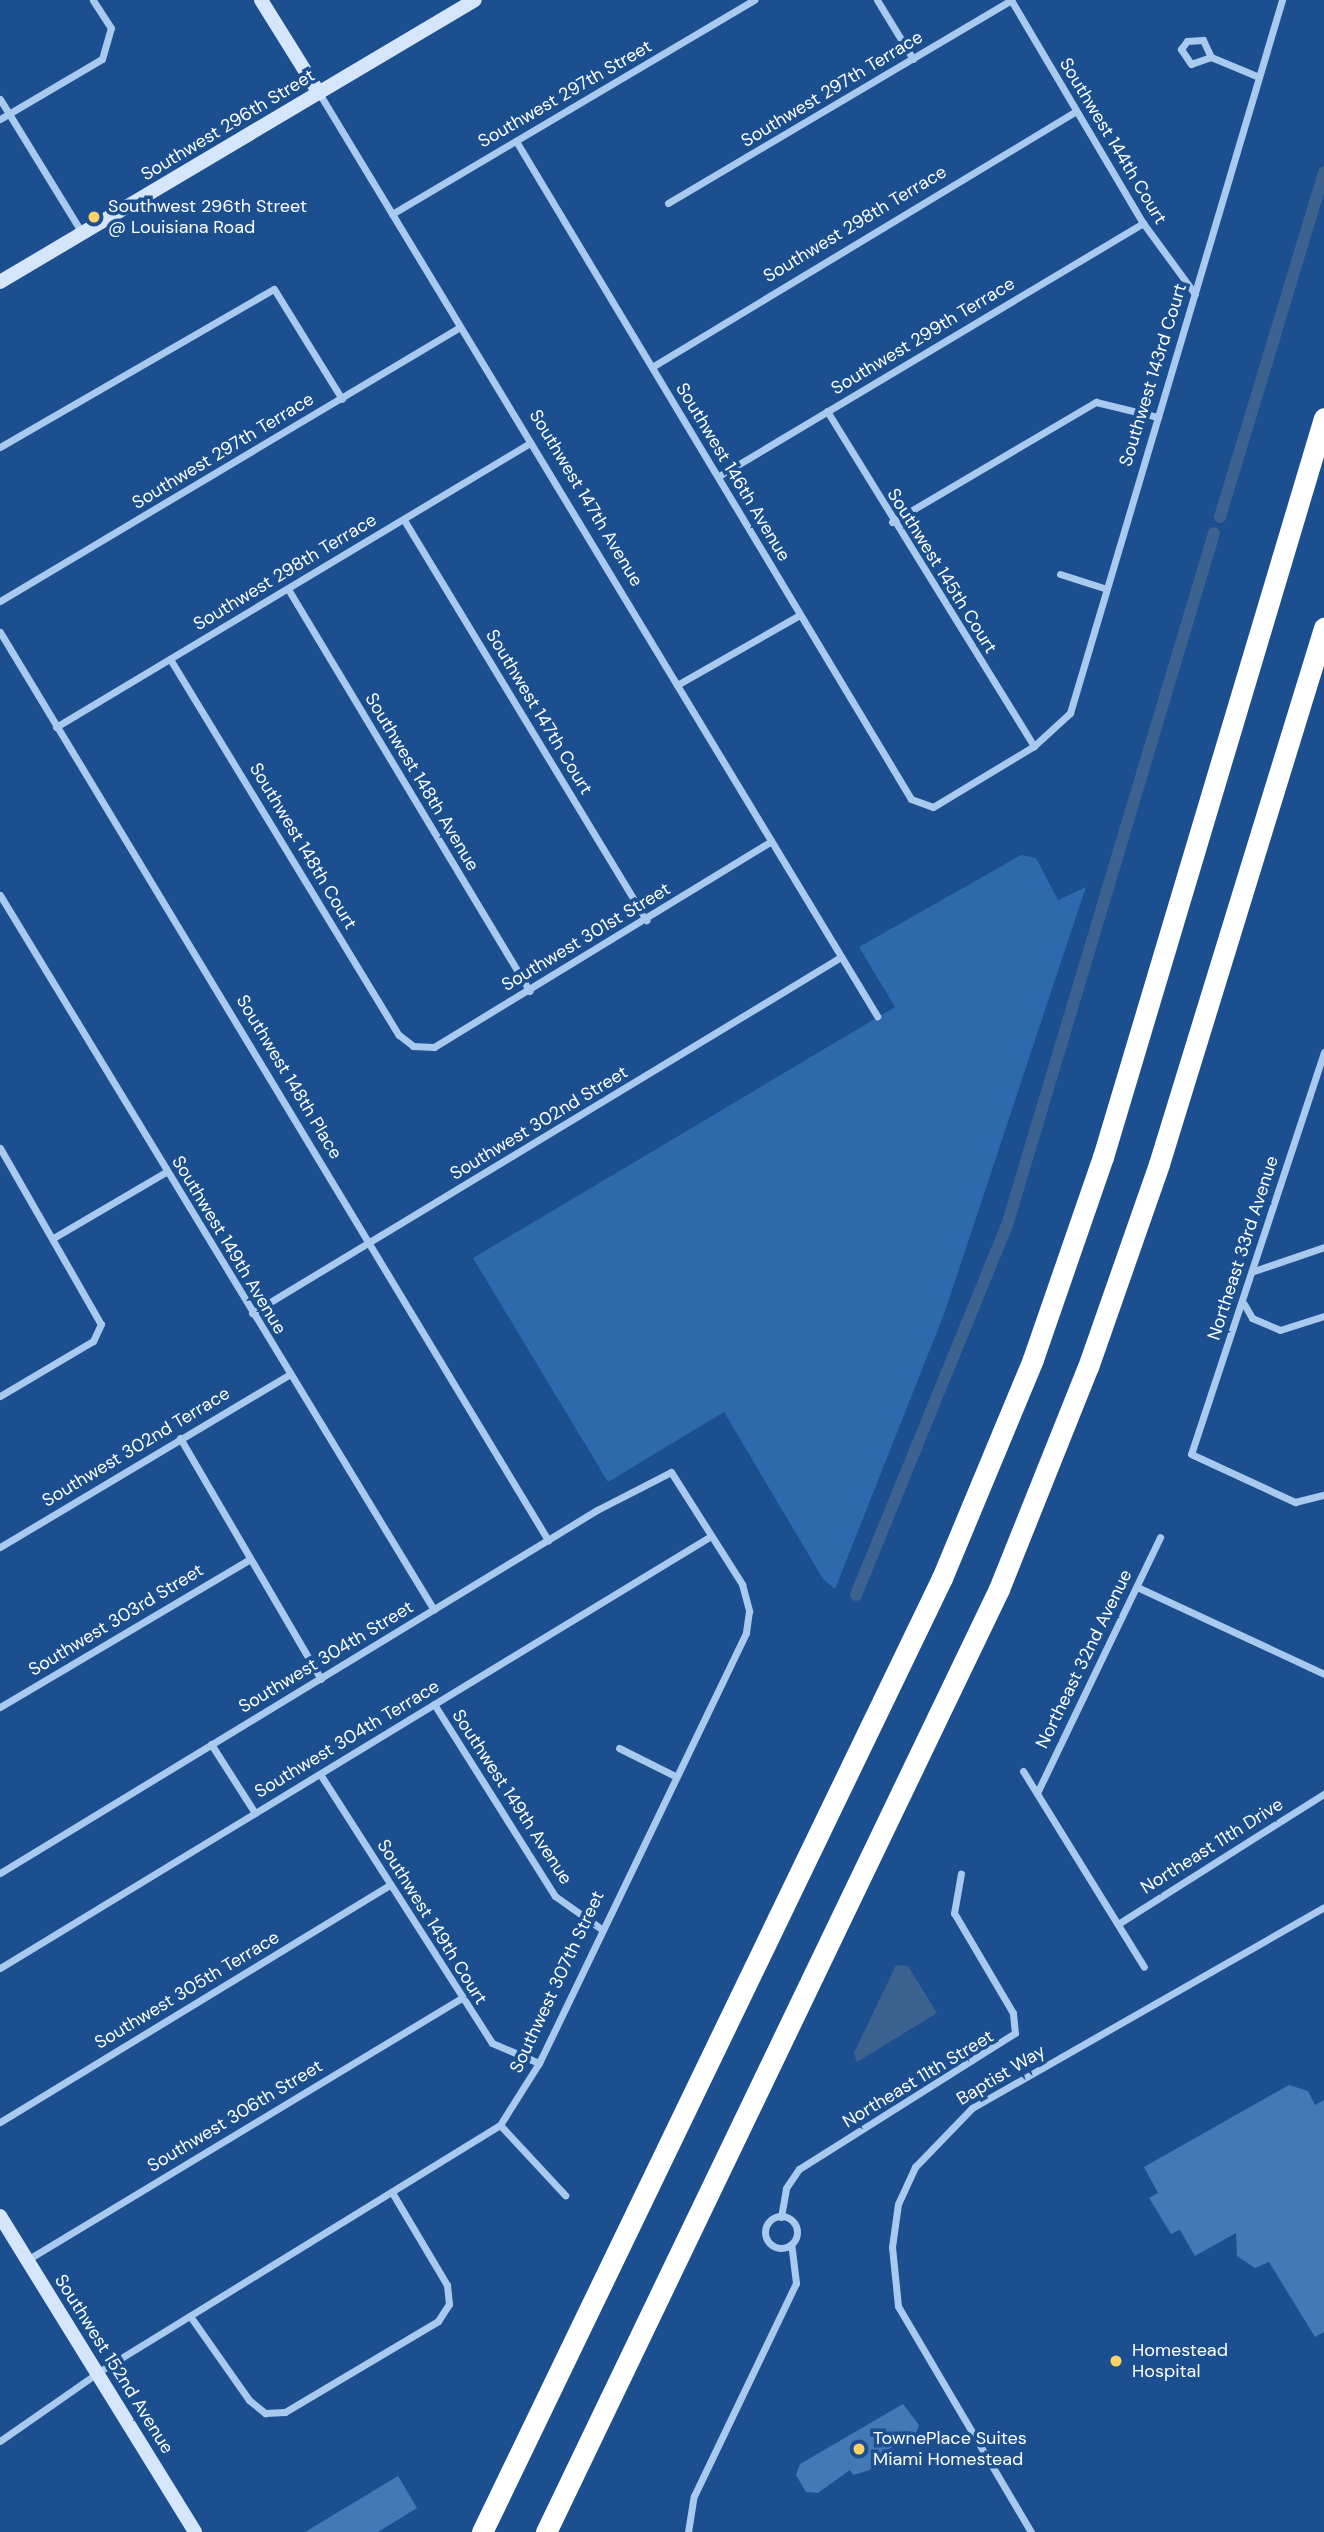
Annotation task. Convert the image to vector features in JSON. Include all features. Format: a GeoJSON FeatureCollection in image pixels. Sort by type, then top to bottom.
{"type":"FeatureCollection","features":[{"type":"Feature","properties":{"kind":"highway"},"geometry":{"type":"LineString","coordinates":[[482,2532],[942,1578],[1032,1359],[1111,1131],[1324,418]]}},
{"type":"Feature","properties":{"kind":"highway"},"geometry":{"type":"LineString","coordinates":[[546,2532],[999,1589],[1155,1177],[1324,628]]}},
{"type":"Feature","properties":{"kind":"street"},"geometry":{"type":"LineString","coordinates":[[0,119],[103,59],[111,28],[93,0]]}},
{"type":"Feature","properties":{"kind":"street","name":"Southwest 147th Avenue"},"geometry":{"type":"LineString","coordinates":[[261,0],[877,1016]]}},
{"type":"Feature","properties":{"kind":"street","name":"Southwest 296th Street"},"geometry":{"type":"LineString","coordinates":[[0,282],[475,0]]}},
{"type":"Feature","properties":{"kind":"street","name":"Southwest 297th Street"},"geometry":{"type":"LineString","coordinates":[[392,214],[754,0]]}},
{"type":"Feature","properties":{"kind":"street"},"geometry":{"type":"LineString","coordinates":[[877,0],[913,59]]}},
{"type":"Feature","properties":{"kind":"street","name":"Southwest 297th Terrace"},"geometry":{"type":"LineString","coordinates":[[668,203],[1011,0]]}},
{"type":"Feature","properties":{"kind":"street","name":"Southwest 144th Court"},"geometry":{"type":"LineString","coordinates":[[1011,0],[1143,223],[1195,294]]}},
{"type":"Feature","properties":{"kind":"street","name":"Southwest 143rd Court"},"geometry":{"type":"LineString","coordinates":[[933,807],[1034,746],[1070,713],[1104,589],[1282,0]]}},
{"type":"Feature","properties":{"kind":"street"},"geometry":{"type":"LineString","coordinates":[[1212,57],[1191,64],[1181,49],[1186,41],[1203,40],[1212,57],[1259,77]]}},
{"type":"Feature","properties":{"kind":"street"},"geometry":{"type":"LineString","coordinates":[[0,99],[83,233]]}},
{"type":"Feature","properties":{"kind":"street","name":"Southwest 298th Terrace"},"geometry":{"type":"LineString","coordinates":[[652,367],[1076,111]]}},
{"type":"Feature","properties":{"kind":"street","name":"Southwest 146th Avenue"},"geometry":{"type":"LineString","coordinates":[[516,141],[911,799],[933,807]]}},
{"type":"Feature","properties":{"kind":"street","name":"Southwest 299th Terrace"},"geometry":{"type":"LineString","coordinates":[[719,476],[1143,223]]}},
{"type":"Feature","properties":{"kind":"street"},"geometry":{"type":"LineString","coordinates":[[0,447],[274,289],[342,399]]}},
{"type":"Feature","properties":{"kind":"street","name":"Southwest 297th Terrace"},"geometry":{"type":"LineString","coordinates":[[0,601],[460,327]]}},
{"type":"Feature","properties":{"kind":"street"},"geometry":{"type":"LineString","coordinates":[[892,522],[1096,402],[1158,417]]}},
{"type":"Feature","properties":{"kind":"street","name":"Southwest 145th Court"},"geometry":{"type":"LineString","coordinates":[[827,411],[892,522],[1034,746]]}},
{"type":"Feature","properties":{"kind":"street","name":"Southwest 298th Terrace"},"geometry":{"type":"LineString","coordinates":[[56,727],[530,443]]}},
{"type":"Feature","properties":{"kind":"street","name":"Southwest 147th Court"},"geometry":{"type":"LineString","coordinates":[[404,520],[646,920]]}},
{"type":"Feature","properties":{"kind":"street"},"geometry":{"type":"LineString","coordinates":[[1060,574],[1104,589]]}},
{"type":"Feature","properties":{"kind":"street","name":"Southwest 148th Avenue"},"geometry":{"type":"LineString","coordinates":[[288,589],[530,990]]}},
{"type":"Feature","properties":{"kind":"street"},"geometry":{"type":"LineString","coordinates":[[677,685],[799,616]]}},
{"type":"Feature","properties":{"kind":"street","name":"Southwest 148th Place"},"geometry":{"type":"LineString","coordinates":[[0,632],[548,1540]]}},
{"type":"Feature","properties":{"kind":"street","name":"Southwest 148th Court"},"geometry":{"type":"LineString","coordinates":[[170,659],[399,1035],[412,1046]]}},
{"type":"Feature","properties":{"kind":"street","name":"Southwest 301st Street"},"geometry":{"type":"LineString","coordinates":[[412,1046],[433,1047],[646,920],[771,841]]}},
{"type":"Feature","properties":{"kind":"street","name":"Southwest 149th Avenue"},"geometry":{"type":"LineString","coordinates":[[0,895],[289,1376],[434,1610]]}},
{"type":"Feature","properties":{"kind":"street","name":"Southwest 302nd Street"},"geometry":{"type":"LineString","coordinates":[[252,1313],[841,957]]}},
{"type":"Feature","properties":{"kind":"street","name":"Northeast 33rd Avenue"},"geometry":{"type":"LineString","coordinates":[[1324,1052],[1244,1304],[1191,1454],[1295,1502],[1324,1495]]}},
{"type":"Feature","properties":{"kind":"street"},"geometry":{"type":"LineString","coordinates":[[0,1147],[55,1237],[101,1324],[93,1341],[0,1396]]}},
{"type":"Feature","properties":{"kind":"street"},"geometry":{"type":"LineString","coordinates":[[55,1237],[166,1172]]}},
{"type":"Feature","properties":{"kind":"street"},"geometry":{"type":"LineString","coordinates":[[1254,1271],[1324,1247]]}},
{"type":"Feature","properties":{"kind":"street"},"geometry":{"type":"LineString","coordinates":[[1244,1304],[1252,1318],[1279,1330],[1324,1316]]}},
{"type":"Feature","properties":{"kind":"street","name":"Southwest 302nd Terrace"},"geometry":{"type":"LineString","coordinates":[[0,1547],[180,1438],[289,1376]]}},
{"type":"Feature","properties":{"kind":"street"},"geometry":{"type":"LineString","coordinates":[[180,1438],[321,1679]]}},
{"type":"Feature","properties":{"kind":"street","name":"Southwest 304th Street"},"geometry":{"type":"LineString","coordinates":[[0,1873],[548,1540],[671,1472],[711,1536]]}},
{"type":"Feature","properties":{"kind":"street","name":"Southwest 307th Street"},"geometry":{"type":"LineString","coordinates":[[0,2441],[96,2374],[393,2194],[500,2125],[539,2063],[600,1928],[746,1633],[749,1611],[742,1584],[711,1536]]}},
{"type":"Feature","properties":{"kind":"street","name":"Southwest 304th Terrace"},"geometry":{"type":"LineString","coordinates":[[0,1968],[711,1536]]}},
{"type":"Feature","properties":{"kind":"street","name":"Northeast 32nd Avenue"},"geometry":{"type":"LineString","coordinates":[[1037,1793],[1160,1537]]}},
{"type":"Feature","properties":{"kind":"street","name":"Southwest 303rd Street"},"geometry":{"type":"LineString","coordinates":[[0,1707],[249,1560]]}},
{"type":"Feature","properties":{"kind":"street"},"geometry":{"type":"LineString","coordinates":[[1136,1587],[1324,1674]]}},
{"type":"Feature","properties":{"kind":"street","name":"Southwest 149th Avenue"},"geometry":{"type":"LineString","coordinates":[[434,1704],[555,1896],[600,1928]]}},
{"type":"Feature","properties":{"kind":"street"},"geometry":{"type":"LineString","coordinates":[[211,1744],[255,1813]]}},
{"type":"Feature","properties":{"kind":"street"},"geometry":{"type":"LineString","coordinates":[[619,1748],[675,1776]]}},
{"type":"Feature","properties":{"kind":"street"},"geometry":{"type":"LineString","coordinates":[[1023,1770],[1144,1967]]}},
{"type":"Feature","properties":{"kind":"street","name":"Southwest 149th Court"},"geometry":{"type":"LineString","coordinates":[[320,1774],[460,1999],[492,2043],[539,2063]]}},
{"type":"Feature","properties":{"kind":"street","name":"Northeast 11th Drive"},"geometry":{"type":"LineString","coordinates":[[1118,1924],[1324,1794]]}},
{"type":"Feature","properties":{"kind":"street","name":"Northeast 11th Street"},"geometry":{"type":"LineString","coordinates":[[791,2245],[776,2247],[766,2236],[769,2222],[781,2217],[786,2188],[799,2169],[1015,2033],[1013,2012],[954,1913],[961,1874]]}},
{"type":"Feature","properties":{"kind":"street","name":"Southwest 305th Terrace"},"geometry":{"type":"LineString","coordinates":[[0,2122],[390,1885]]}},
{"type":"Feature","properties":{"kind":"street","name":"Baptist Way"},"geometry":{"type":"LineString","coordinates":[[1031,2532],[898,2306],[892,2247],[898,2204],[915,2167],[972,2108],[1324,1907]]}},
{"type":"Feature","properties":{"kind":"street","name":"Southwest 306th Street"},"geometry":{"type":"LineString","coordinates":[[27,2260],[460,1999]]}},
{"type":"Feature","properties":{"kind":"street"},"geometry":{"type":"LineString","coordinates":[[500,2125],[565,2195]]}},
{"type":"Feature","properties":{"kind":"street"},"geometry":{"type":"LineString","coordinates":[[190,2316],[249,2400],[265,2413],[285,2412],[438,2321],[449,2304],[447,2285],[393,2194]]}},
{"type":"Feature","properties":{"kind":"street","name":"Southwest 152nd Avenue"},"geometry":{"type":"LineString","coordinates":[[0,2216],[195,2532]]}},
{"type":"Feature","properties":{"kind":"street"},"geometry":{"type":"LineString","coordinates":[[688,2532],[694,2496],[796,2283],[791,2245],[795,2226],[781,2217]]}},
{"type":"Feature","properties":{"kind":"shaded area"},"geometry":{"type":"Polygon","coordinates":[[[1021,855],[1036,858],[1058,900],[1086,887],[944,1314],[835,1589],[823,1579],[724,1412],[608,1482],[473,1258],[895,1007],[859,947],[1021,855]]]}},
{"type":"Feature","properties":{"kind":"shaded area"},"geometry":{"type":"Polygon","coordinates":[[[896,1965],[908,1966],[937,2013],[857,2062],[854,2053],[896,1965]]]}},
{"type":"Feature","properties":{"kind":"building"},"geometry":{"type":"Polygon","coordinates":[[[1289,2085],[1308,2091],[1315,2105],[1324,2100],[1324,2332],[1315,2337],[1269,2262],[1255,2268],[1237,2256],[1236,2233],[1195,2256],[1180,2230],[1171,2234],[1149,2198],[1158,2193],[1144,2167],[1289,2085]]]}},
{"type":"Feature","properties":{"kind":"building","name":"TownePlace Suites Miami Homestead"},"geometry":{"type":"Polygon","coordinates":[[[903,2404],[919,2425],[915,2436],[887,2450],[870,2470],[853,2475],[850,2470],[818,2493],[806,2492],[796,2475],[800,2464],[903,2404]]]}},
{"type":"Feature","properties":{"kind":"building"},"geometry":{"type":"Polygon","coordinates":[[[398,2476],[417,2508],[378,2532],[305,2532],[398,2476]]]}},
{"type":"Feature","properties":{"kind":"waterway"},"geometry":{"type":"LineString","coordinates":[[1220,517],[1324,172]]}},
{"type":"Feature","properties":{"kind":"waterway"},"geometry":{"type":"LineString","coordinates":[[856,1595],[1008,1222],[1214,533]]}},
{"type":"Feature","properties":{"kind":"place","name":"Southwest 296th Street @ Louisiana Road"},"geometry":{"type":"Point","coordinates":[94,217]}},
{"type":"Feature","properties":{"kind":"place","name":"Homestead Hospital"},"geometry":{"type":"Point","coordinates":[1116,2361]}},
{"type":"Feature","properties":{"kind":"place","name":"TownePlace Suites Miami Homestead"},"geometry":{"type":"Point","coordinates":[859,2449]}}]}
